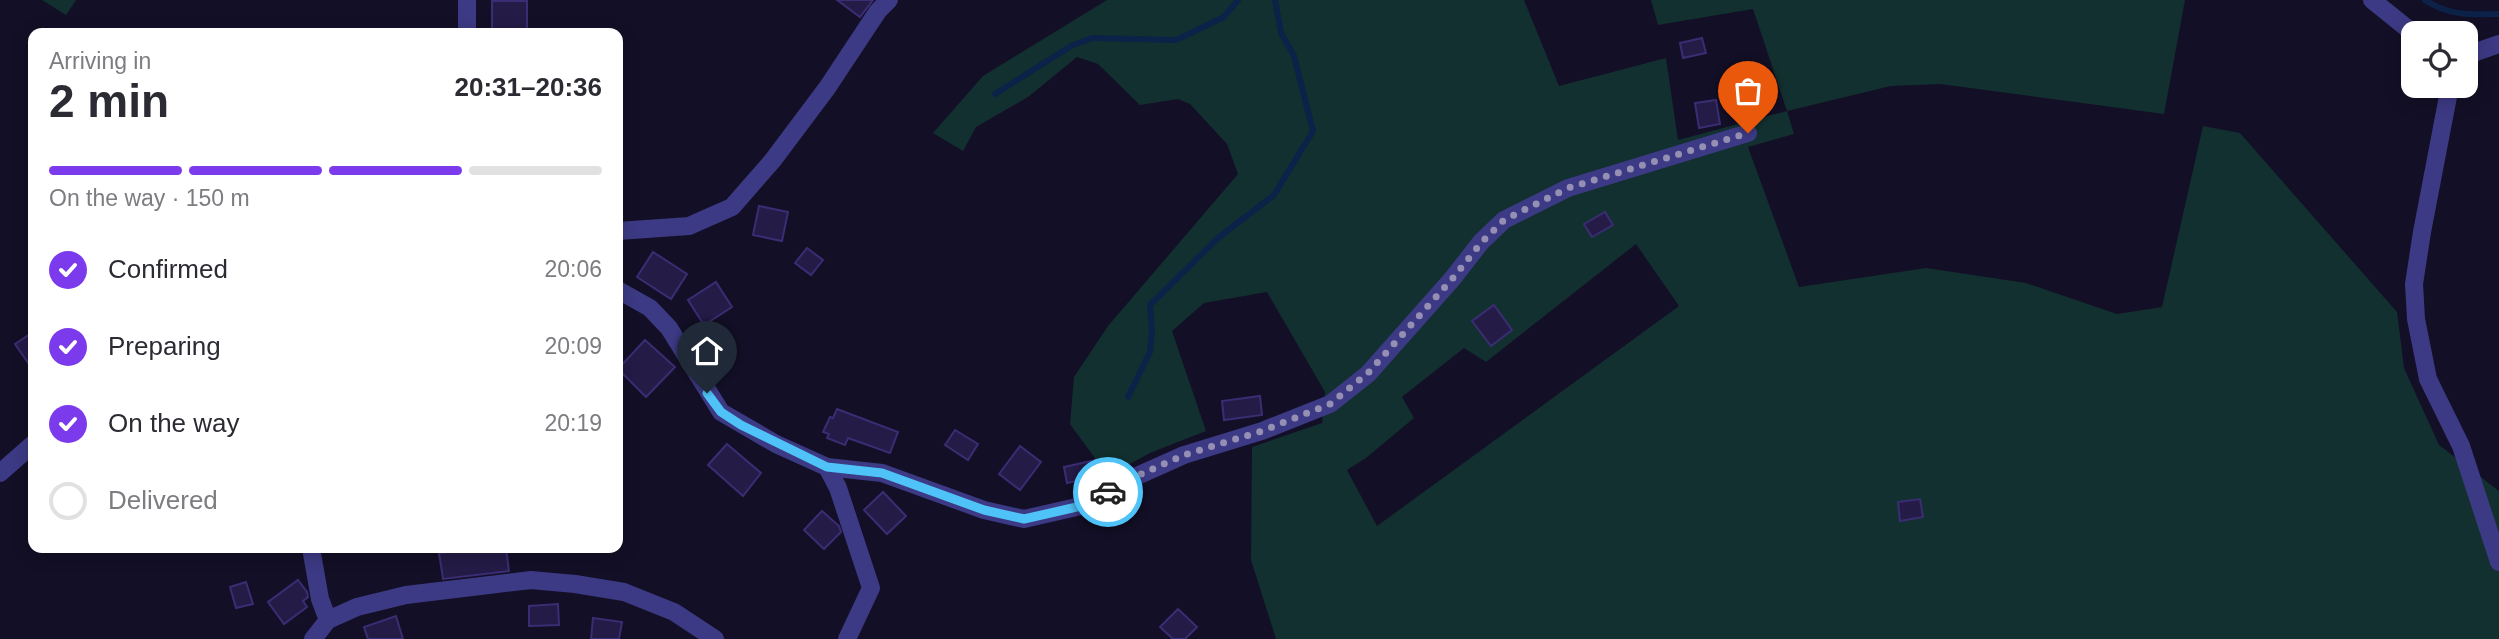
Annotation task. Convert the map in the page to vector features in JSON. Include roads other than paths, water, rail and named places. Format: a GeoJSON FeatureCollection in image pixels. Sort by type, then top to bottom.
{"type":"FeatureCollection","features":[{"type":"Feature","properties":{"kind":"street"},"geometry":{"type":"LineString","coordinates":[[467,0],[467,28]]}},
{"type":"Feature","properties":{"kind":"street"},"geometry":{"type":"LineString","coordinates":[[623,231],[690,226],[732,207],[773,160],[827,88],[878,11],[889,0]]}},
{"type":"Feature","properties":{"kind":"street"},"geometry":{"type":"LineString","coordinates":[[2372,0],[2401,23]]}},
{"type":"Feature","properties":{"kind":"street"},"geometry":{"type":"LineString","coordinates":[[2478,51],[2499,44]]}},
{"type":"Feature","properties":{"kind":"street"},"geometry":{"type":"LineString","coordinates":[[2448,98],[2414,284],[2416,318],[2428,379],[2461,446],[2499,562]]}},
{"type":"Feature","properties":{"kind":"street"},"geometry":{"type":"LineString","coordinates":[[623,293],[650,308],[669,328],[721,412],[776,444],[827,467],[882,473],[984,510],[1024,519],[1081,506],[1184,455],[1262,431],[1330,404],[1368,373],[1504,220],[1568,188],[1748,133]]}},
{"type":"Feature","properties":{"kind":"street"},"geometry":{"type":"LineString","coordinates":[[0,473],[28,448]]}},
{"type":"Feature","properties":{"kind":"street"},"geometry":{"type":"LineString","coordinates":[[827,467],[838,488],[871,588],[847,639]]}},
{"type":"Feature","properties":{"kind":"street"},"geometry":{"type":"LineString","coordinates":[[312,553],[320,599],[328,620]]}},
{"type":"Feature","properties":{"kind":"street"},"geometry":{"type":"LineString","coordinates":[[313,639],[328,620],[357,607],[406,595],[531,580],[624,592],[674,612],[715,639]]}},
{"type":"Feature","properties":{"kind":"waterway"},"geometry":{"type":"LineString","coordinates":[[995,94],[1071,46],[1092,38],[1176,40],[1224,17],[1238,0]]}},
{"type":"Feature","properties":{"kind":"waterway"},"geometry":{"type":"LineString","coordinates":[[1128,397],[1150,352],[1150,305],[1218,238],[1274,195],[1313,131],[1294,56],[1281,33],[1275,0]]}},
{"type":"Feature","properties":{"kind":"waterway"},"geometry":{"type":"LineString","coordinates":[[2425,0],[2452,12],[2499,14]]}}]}
